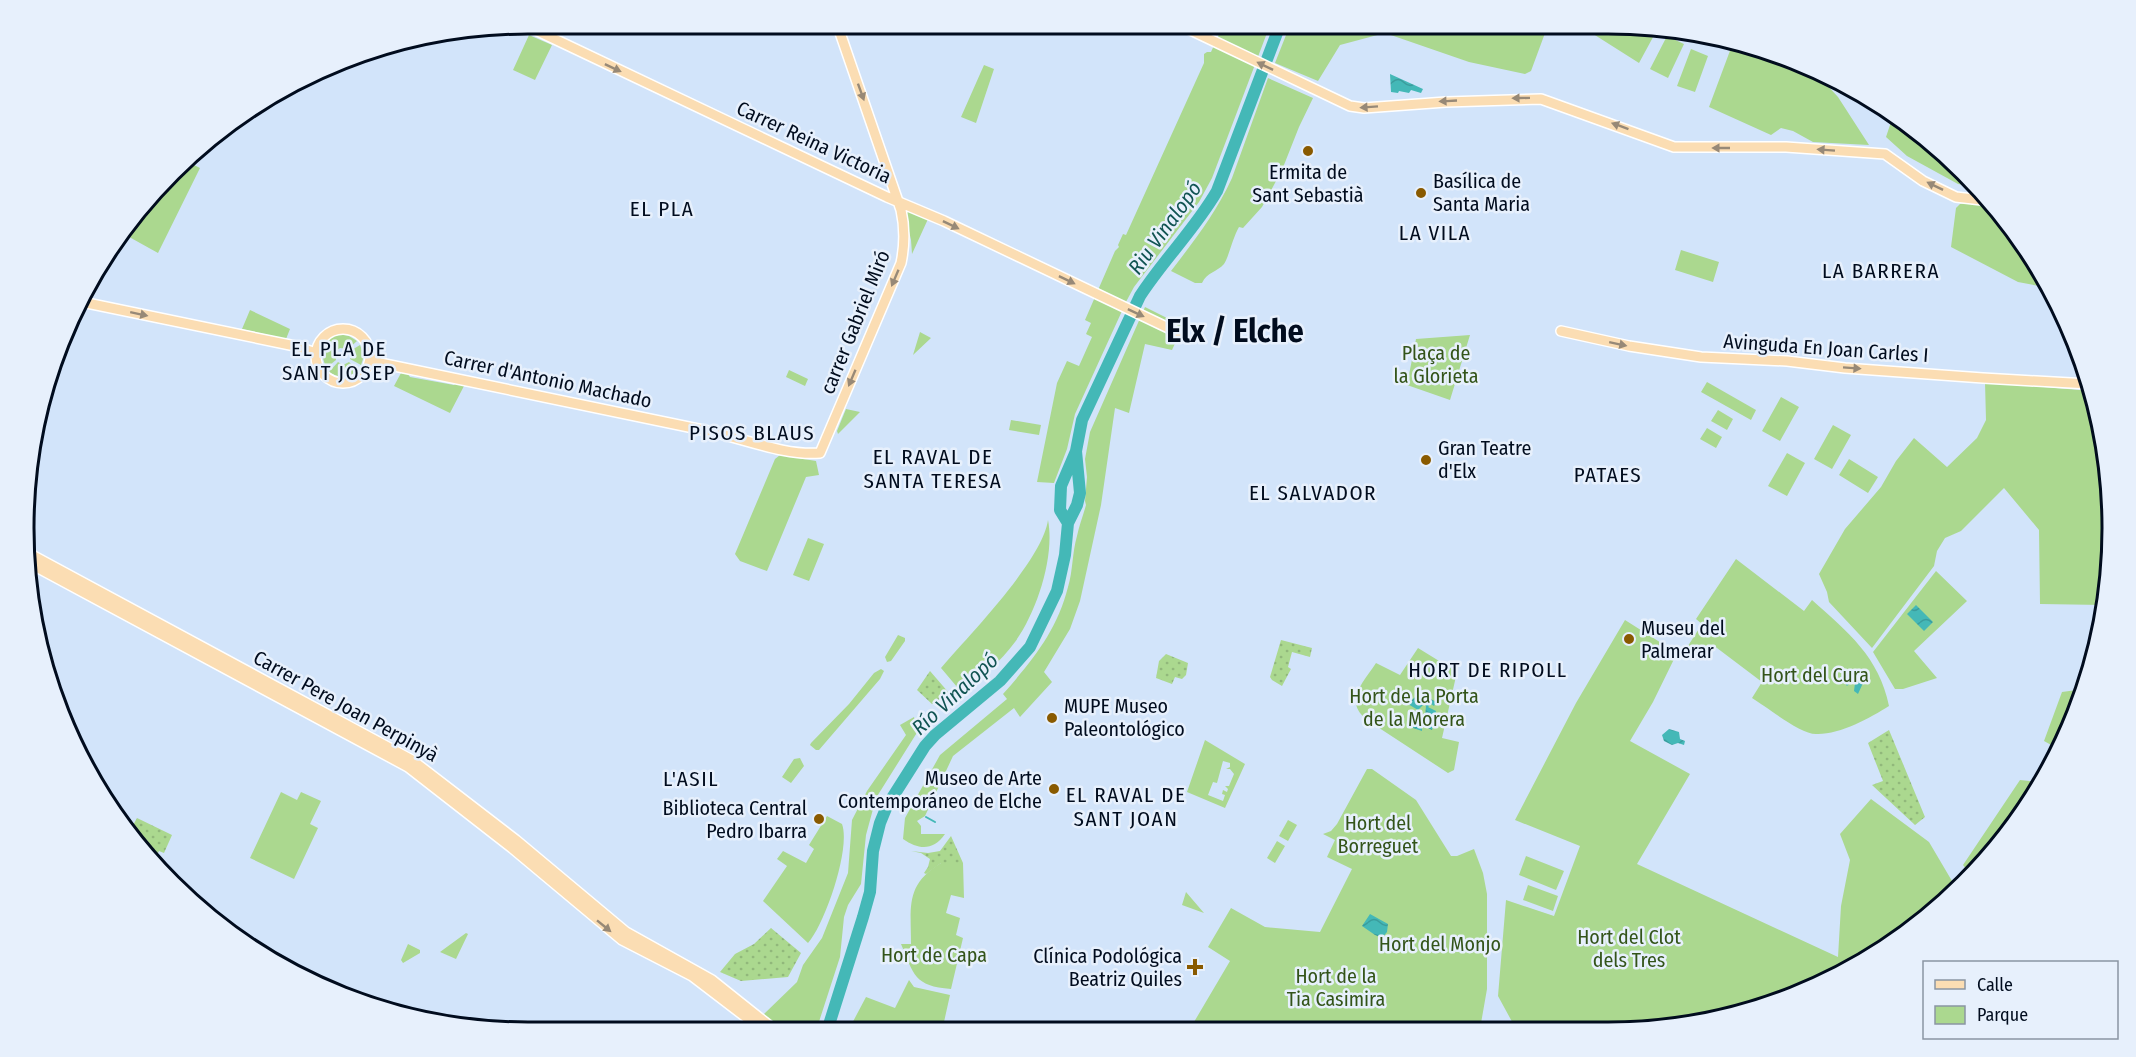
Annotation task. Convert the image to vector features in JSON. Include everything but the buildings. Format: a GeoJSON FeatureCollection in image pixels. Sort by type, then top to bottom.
{"type":"FeatureCollection","features":[{"type":"Feature","properties":{"kind":"main road","name":"Carrer Reina Victoria"},"geometry":{"type":"LineString","coordinates":[[544,34],[1184,335]]}},
{"type":"Feature","properties":{"kind":"main road","name":"carrer Gabriel Miró"},"geometry":{"type":"LineString","coordinates":[[820,453],[902,263],[905,232],[898,201],[840,34]]}},
{"type":"Feature","properties":{"kind":"main road"},"geometry":{"type":"LineString","coordinates":[[1199,34],[1342,103],[1364,108],[1533,98],[1555,103],[1674,147],[1768,147],[1885,154],[1923,181],[1956,197],[1976,199]]}},
{"type":"Feature","properties":{"kind":"main road"},"geometry":{"type":"LineString","coordinates":[[89,303],[296,346],[316,353]]}},
{"type":"Feature","properties":{"kind":"main road"},"geometry":{"type":"LineString","coordinates":[[345,329],[357,333],[364,339],[369,357],[366,369],[359,377],[341,382],[330,379],[321,371],[317,364],[316,353],[319,343],[327,334],[345,329]]}},
{"type":"Feature","properties":{"kind":"main road","name":"Avinguda En Joan Carles I"},"geometry":{"type":"LineString","coordinates":[[1561,331],[1629,346],[1701,357],[2079,383]]}},
{"type":"Feature","properties":{"kind":"main road","name":"Carrer d'Antonio Machado"},"geometry":{"type":"LineString","coordinates":[[369,357],[380,363],[720,434],[789,451],[807,454],[820,453]]}},
{"type":"Feature","properties":{"kind":"main road","name":"Carrer Pere Joan Perpinyà"},"geometry":{"type":"LineString","coordinates":[[36,557],[412,760],[516,840],[626,932],[694,968],[739,1005]]}},
{"type":"Feature","properties":{"kind":"main road","name":"Carrer Pere Joan Perpinyà"},"geometry":{"type":"LineString","coordinates":[[37,567],[408,767],[517,851],[622,940],[692,976],[739,1005]]}},
{"type":"Feature","properties":{"kind":"main road"},"geometry":{"type":"LineString","coordinates":[[739,1005],[763,1022]]}},
{"type":"Feature","properties":{"kind":"main road"},"geometry":{"type":"LineString","coordinates":[[739,1005],[755,1022]]}},
{"type":"Feature","properties":{"kind":"green space"},"geometry":{"type":"Polygon","coordinates":[[[1219,34],[1267,34],[1212,178],[1199,202],[1134,287],[1127,300],[1075,414],[1067,449],[1054,483],[1037,482],[1057,383],[1067,361],[1079,366],[1092,337],[1086,334],[1091,323],[1085,320],[1204,63],[1204,54],[1211,52],[1219,34]]]}},
{"type":"Feature","properties":{"kind":"green space"},"geometry":{"type":"Polygon","coordinates":[[[1286,34],[1381,34],[1340,45],[1318,81],[1275,63],[1286,34]]]}},
{"type":"Feature","properties":{"kind":"green space"},"geometry":{"type":"Polygon","coordinates":[[[1388,34],[1545,34],[1531,71],[1525,74],[1469,62],[1388,34]]]}},
{"type":"Feature","properties":{"kind":"green space"},"geometry":{"type":"Polygon","coordinates":[[[1593,34],[1653,37],[1639,63],[1593,34]]]}},
{"type":"Feature","properties":{"kind":"green space"},"geometry":{"type":"Polygon","coordinates":[[[529,35],[552,45],[535,80],[513,70],[529,35]]]}},
{"type":"Feature","properties":{"kind":"green space"},"geometry":{"type":"Polygon","coordinates":[[[1666,38],[1684,44],[1668,78],[1650,69],[1666,38]]]}},
{"type":"Feature","properties":{"kind":"green space"},"geometry":{"type":"Polygon","coordinates":[[[1691,49],[1708,56],[1695,92],[1677,86],[1691,49]]]}},
{"type":"Feature","properties":{"kind":"green space"},"geometry":{"type":"Polygon","coordinates":[[[1730,50],[1735,51],[1797,72],[1828,86],[1838,97],[1869,145],[1813,142],[1793,131],[1781,128],[1771,135],[1709,107],[1730,50]]]}},
{"type":"Feature","properties":{"kind":"green space"},"geometry":{"type":"Polygon","coordinates":[[[984,65],[994,69],[976,123],[961,117],[984,65]]]}},
{"type":"Feature","properties":{"kind":"green space"},"geometry":{"type":"Polygon","coordinates":[[[1268,78],[1313,98],[1282,170],[1262,207],[1243,228],[1239,227],[1224,264],[1202,283],[1195,283],[1171,271],[1226,191],[1268,78]]]}},
{"type":"Feature","properties":{"kind":"green space"},"geometry":{"type":"Polygon","coordinates":[[[1890,124],[1933,157],[1962,185],[1907,156],[1886,137],[1890,124]]]}},
{"type":"Feature","properties":{"kind":"green space"},"geometry":{"type":"Polygon","coordinates":[[[194,165],[200,168],[158,253],[130,237],[157,203],[194,165]]]}},
{"type":"Feature","properties":{"kind":"green space"},"geometry":{"type":"Polygon","coordinates":[[[1960,204],[1980,204],[2018,254],[2037,286],[2018,282],[1951,247],[1956,208],[1960,204]]]}},
{"type":"Feature","properties":{"kind":"green space"},"geometry":{"type":"Polygon","coordinates":[[[904,209],[928,219],[912,254],[911,240],[904,209]]]}},
{"type":"Feature","properties":{"kind":"green space"},"geometry":{"type":"Polygon","coordinates":[[[1681,250],[1719,262],[1713,282],[1675,270],[1681,250]]]}},
{"type":"Feature","properties":{"kind":"green space"},"geometry":{"type":"Polygon","coordinates":[[[1145,307],[1183,326],[1172,350],[1145,344],[1129,413],[1115,408],[1101,505],[1080,601],[1070,629],[1044,672],[1052,682],[1020,717],[1014,708],[953,756],[925,816],[917,821],[921,826],[921,834],[945,834],[931,846],[915,845],[903,839],[905,818],[940,755],[1007,699],[1003,694],[1042,645],[1057,618],[1070,581],[1075,542],[1086,505],[1085,459],[1090,432],[1145,307]]]}},
{"type":"Feature","properties":{"kind":"green space"},"geometry":{"type":"Polygon","coordinates":[[[250,310],[290,329],[286,339],[242,329],[250,310]]]}},
{"type":"Feature","properties":{"kind":"green space"},"geometry":{"type":"Polygon","coordinates":[[[920,332],[931,338],[913,355],[920,332]]]}},
{"type":"Feature","properties":{"kind":"green space"},"geometry":{"type":"Polygon","coordinates":[[[340,334],[357,341],[348,349],[337,350],[328,341],[340,334]]]}},
{"type":"Feature","properties":{"kind":"green space","name":"Plaça de la Glorieta"},"geometry":{"type":"Polygon","coordinates":[[[1470,335],[1450,400],[1407,385],[1416,339],[1470,335]]]}},
{"type":"Feature","properties":{"kind":"green space"},"geometry":{"type":"Polygon","coordinates":[[[360,345],[364,356],[361,365],[350,359],[350,351],[360,345]]]}},
{"type":"Feature","properties":{"kind":"green space"},"geometry":{"type":"Polygon","coordinates":[[[324,346],[335,352],[336,360],[326,368],[322,355],[324,346]]]}},
{"type":"Feature","properties":{"kind":"green space"},"geometry":{"type":"Polygon","coordinates":[[[338,362],[343,365],[349,362],[358,370],[344,377],[336,376],[329,372],[338,362]]]}},
{"type":"Feature","properties":{"kind":"green space"},"geometry":{"type":"Polygon","coordinates":[[[789,370],[808,379],[805,386],[786,377],[789,370]]]}},
{"type":"Feature","properties":{"kind":"green space"},"geometry":{"type":"Polygon","coordinates":[[[401,373],[408,374],[410,377],[464,386],[450,413],[394,386],[401,373]]]}},
{"type":"Feature","properties":{"kind":"green space"},"geometry":{"type":"Polygon","coordinates":[[[1707,382],[1756,410],[1751,420],[1701,392],[1707,382]]]}},
{"type":"Feature","properties":{"kind":"green space"},"geometry":{"type":"Polygon","coordinates":[[[1985,382],[2082,390],[2092,432],[2100,496],[2102,528],[2095,605],[2040,604],[2039,530],[2004,488],[1961,531],[1945,538],[1937,551],[1934,566],[1872,648],[1829,602],[1819,574],[1845,529],[1881,487],[1896,461],[1914,438],[1947,467],[1977,438],[1986,420],[1985,382]]]}},
{"type":"Feature","properties":{"kind":"green space"},"geometry":{"type":"Polygon","coordinates":[[[1781,397],[1799,407],[1780,441],[1762,431],[1781,397]]]}},
{"type":"Feature","properties":{"kind":"green space"},"geometry":{"type":"Polygon","coordinates":[[[846,409],[860,412],[838,434],[837,431],[846,409]]]}},
{"type":"Feature","properties":{"kind":"green space"},"geometry":{"type":"Polygon","coordinates":[[[1718,410],[1733,419],[1727,430],[1711,421],[1718,410]]]}},
{"type":"Feature","properties":{"kind":"green space"},"geometry":{"type":"Polygon","coordinates":[[[1011,420],[1041,425],[1039,435],[1009,430],[1011,420]]]}},
{"type":"Feature","properties":{"kind":"green space"},"geometry":{"type":"Polygon","coordinates":[[[1833,425],[1851,435],[1832,469],[1814,459],[1833,425]]]}},
{"type":"Feature","properties":{"kind":"green space"},"geometry":{"type":"Polygon","coordinates":[[[1707,428],[1722,437],[1716,448],[1700,439],[1707,428]]]}},
{"type":"Feature","properties":{"kind":"green space"},"geometry":{"type":"Polygon","coordinates":[[[1787,453],[1805,463],[1787,496],[1768,486],[1787,453]]]}},
{"type":"Feature","properties":{"kind":"green space"},"geometry":{"type":"Polygon","coordinates":[[[780,455],[816,461],[819,475],[806,477],[767,571],[740,561],[735,554],[775,459],[780,455]]]}},
{"type":"Feature","properties":{"kind":"green space"},"geometry":{"type":"Polygon","coordinates":[[[1849,459],[1878,477],[1868,493],[1839,475],[1849,459]]]}},
{"type":"Feature","properties":{"kind":"green space"},"geometry":{"type":"Polygon","coordinates":[[[1048,520],[1049,550],[1046,567],[1037,600],[1023,630],[1009,649],[963,694],[941,668],[1019,576],[1043,537],[1048,520]]]}},
{"type":"Feature","properties":{"kind":"green space"},"geometry":{"type":"Polygon","coordinates":[[[808,538],[824,544],[809,581],[793,575],[808,538]]]}},
{"type":"Feature","properties":{"kind":"green space","name":"Hort del Cura"},"geometry":{"type":"Polygon","coordinates":[[[1736,559],[1804,611],[1812,600],[1838,623],[1870,659],[1878,673],[1889,706],[1844,729],[1825,734],[1809,733],[1752,698],[1762,682],[1713,645],[1700,660],[1686,649],[1702,624],[1696,619],[1736,559]]]}},
{"type":"Feature","properties":{"kind":"green space"},"geometry":{"type":"Polygon","coordinates":[[[1936,571],[1967,601],[1914,651],[1937,678],[1903,689],[1895,689],[1873,652],[1936,571]]]}},
{"type":"Feature","properties":{"kind":"green space","name":"Hort del Clot dels Tres"},"geometry":{"type":"Polygon","coordinates":[[[1625,620],[1677,653],[1653,702],[1630,741],[1690,774],[1637,864],[1838,957],[1841,906],[1850,860],[1840,834],[1871,799],[1929,842],[1952,881],[1908,920],[1855,956],[1797,985],[1735,1006],[1704,1013],[1640,1021],[1512,1022],[1498,996],[1506,900],[1554,916],[1580,846],[1515,820],[1576,703],[1625,620]]]}},
{"type":"Feature","properties":{"kind":"green space"},"geometry":{"type":"Polygon","coordinates":[[[898,635],[905,638],[905,641],[891,661],[887,662],[885,657],[898,635]]]}},
{"type":"Feature","properties":{"kind":"green space"},"geometry":{"type":"Polygon","coordinates":[[[1281,640],[1312,648],[1310,657],[1292,652],[1288,667],[1291,669],[1282,686],[1270,677],[1281,640]]]}},
{"type":"Feature","properties":{"kind":"green space","name":"Hort de la Porta de la Morera"},"geometry":{"type":"Polygon","coordinates":[[[1418,648],[1457,672],[1442,738],[1459,742],[1454,770],[1448,773],[1367,720],[1356,706],[1361,685],[1376,663],[1400,675],[1418,648]]]}},
{"type":"Feature","properties":{"kind":"green space"},"geometry":{"type":"Polygon","coordinates":[[[1166,654],[1188,663],[1186,675],[1182,679],[1175,677],[1172,684],[1156,678],[1159,661],[1166,654]]]}},
{"type":"Feature","properties":{"kind":"green space"},"geometry":{"type":"Polygon","coordinates":[[[881,669],[884,671],[880,679],[819,750],[810,745],[849,704],[874,673],[881,669]]]}},
{"type":"Feature","properties":{"kind":"green space"},"geometry":{"type":"Polygon","coordinates":[[[930,671],[949,693],[932,704],[917,690],[930,671]]]}},
{"type":"Feature","properties":{"kind":"green space"},"geometry":{"type":"Polygon","coordinates":[[[2074,690],[2052,745],[2044,741],[2062,692],[2074,690]]]}},
{"type":"Feature","properties":{"kind":"green space"},"geometry":{"type":"Polygon","coordinates":[[[914,717],[918,731],[876,798],[866,835],[861,884],[848,905],[844,917],[840,957],[819,1022],[754,1022],[797,982],[803,965],[822,938],[848,873],[852,820],[867,791],[906,735],[900,725],[914,717]]]}},
{"type":"Feature","properties":{"kind":"green space"},"geometry":{"type":"Polygon","coordinates":[[[1889,730],[1925,817],[1915,825],[1872,785],[1883,781],[1868,743],[1889,730]]]}},
{"type":"Feature","properties":{"kind":"green space"},"geometry":{"type":"Polygon","coordinates":[[[1205,740],[1245,764],[1225,808],[1187,792],[1205,740]],[[1223,761],[1217,783],[1213,782],[1208,795],[1223,801],[1225,795],[1222,794],[1223,790],[1227,792],[1228,789],[1225,786],[1229,786],[1234,774],[1230,769],[1226,769],[1230,767],[1230,763],[1223,761]]]}},
{"type":"Feature","properties":{"kind":"green space"},"geometry":{"type":"Polygon","coordinates":[[[800,758],[804,766],[791,783],[782,777],[794,759],[800,758]]]}},
{"type":"Feature","properties":{"kind":"green space"},"geometry":{"type":"Polygon","coordinates":[[[1367,769],[1372,769],[1416,800],[1451,856],[1474,849],[1483,873],[1487,894],[1487,989],[1481,1022],[1194,1022],[1230,961],[1208,947],[1231,908],[1265,927],[1320,932],[1352,869],[1327,857],[1335,840],[1323,834],[1331,831],[1367,769]]]}},
{"type":"Feature","properties":{"kind":"green space"},"geometry":{"type":"Polygon","coordinates":[[[2020,780],[2032,781],[1999,829],[1966,868],[1963,865],[2020,780]]]}},
{"type":"Feature","properties":{"kind":"green space"},"geometry":{"type":"Polygon","coordinates":[[[281,792],[297,800],[301,792],[321,801],[310,824],[318,828],[294,879],[250,858],[281,792]]]}},
{"type":"Feature","properties":{"kind":"green space"},"geometry":{"type":"Polygon","coordinates":[[[827,816],[842,824],[843,850],[829,903],[808,943],[763,901],[787,866],[777,859],[783,851],[806,863],[814,849],[809,845],[827,816]]]}},
{"type":"Feature","properties":{"kind":"green space"},"geometry":{"type":"Polygon","coordinates":[[[137,818],[172,835],[164,853],[159,851],[157,854],[134,824],[137,818]]]}},
{"type":"Feature","properties":{"kind":"green space"},"geometry":{"type":"Polygon","coordinates":[[[1288,820],[1297,825],[1288,841],[1279,836],[1288,820]]]}},
{"type":"Feature","properties":{"kind":"green space"},"geometry":{"type":"Polygon","coordinates":[[[951,836],[963,863],[941,863],[926,874],[924,873],[930,859],[921,853],[911,851],[928,853],[940,851],[951,836]]]}},
{"type":"Feature","properties":{"kind":"green space"},"geometry":{"type":"Polygon","coordinates":[[[1277,841],[1285,846],[1275,863],[1267,858],[1277,841]]]}},
{"type":"Feature","properties":{"kind":"green space"},"geometry":{"type":"Polygon","coordinates":[[[1526,856],[1564,871],[1556,890],[1519,875],[1526,856]]]}},
{"type":"Feature","properties":{"kind":"green space","name":"Hort de Capa"},"geometry":{"type":"Polygon","coordinates":[[[941,863],[963,863],[964,898],[951,895],[946,913],[960,918],[956,935],[963,938],[951,989],[922,982],[909,964],[901,944],[911,944],[911,907],[916,888],[929,871],[941,863]]]}},
{"type":"Feature","properties":{"kind":"green space"},"geometry":{"type":"Polygon","coordinates":[[[1528,885],[1558,896],[1553,911],[1523,900],[1528,885]]]}},
{"type":"Feature","properties":{"kind":"green space"},"geometry":{"type":"Polygon","coordinates":[[[1186,892],[1204,913],[1182,905],[1186,892]]]}},
{"type":"Feature","properties":{"kind":"green space"},"geometry":{"type":"Polygon","coordinates":[[[771,928],[801,953],[788,977],[741,981],[720,972],[735,954],[754,944],[771,928]]]}},
{"type":"Feature","properties":{"kind":"green space"},"geometry":{"type":"Polygon","coordinates":[[[466,933],[468,934],[456,959],[440,952],[466,933]]]}},
{"type":"Feature","properties":{"kind":"green space"},"geometry":{"type":"Polygon","coordinates":[[[408,944],[420,950],[420,953],[403,963],[401,960],[408,944]]]}},
{"type":"Feature","properties":{"kind":"green space"},"geometry":{"type":"Polygon","coordinates":[[[909,980],[914,987],[950,995],[944,1022],[853,1022],[866,997],[895,1008],[909,980]]]}},
{"type":"Feature","properties":{"kind":"water"},"geometry":{"type":"Polygon","coordinates":[[[1390,74],[1423,89],[1421,93],[1411,90],[1409,93],[1391,92],[1390,74]]]}},
{"type":"Feature","properties":{"kind":"water"},"geometry":{"type":"Polygon","coordinates":[[[1916,605],[1933,622],[1924,631],[1907,614],[1916,605]]]}},
{"type":"Feature","properties":{"kind":"water"},"geometry":{"type":"Polygon","coordinates":[[[1859,669],[1863,683],[1858,694],[1854,691],[1855,683],[1852,680],[1847,686],[1841,677],[1845,672],[1859,669]]]}},
{"type":"Feature","properties":{"kind":"water"},"geometry":{"type":"Polygon","coordinates":[[[1416,696],[1426,701],[1429,698],[1436,702],[1434,706],[1431,704],[1428,707],[1436,711],[1428,723],[1433,726],[1432,730],[1422,725],[1422,731],[1413,728],[1412,719],[1418,714],[1425,717],[1426,706],[1424,704],[1418,710],[1408,704],[1416,696]]]}},
{"type":"Feature","properties":{"kind":"water"},"geometry":{"type":"Polygon","coordinates":[[[1669,729],[1679,732],[1680,739],[1685,741],[1684,745],[1678,743],[1672,745],[1664,741],[1662,735],[1669,729]]]}},
{"type":"Feature","properties":{"kind":"water"},"geometry":{"type":"Polygon","coordinates":[[[1370,914],[1388,924],[1387,932],[1382,938],[1362,926],[1370,914]]]}},
{"type":"Feature","properties":{"kind":"waterway","name":"Riu Vinalopó"},"geometry":{"type":"LineString","coordinates":[[1068,523],[1060,510],[1061,486],[1076,451],[1082,420],[1140,296],[1217,191],[1277,34]]}},
{"type":"Feature","properties":{"kind":"waterway","name":"Río Vinalopó"},"geometry":{"type":"LineString","coordinates":[[830,1022],[870,892],[873,851],[887,806],[925,746],[1000,681],[1030,647],[1057,591],[1065,555],[1068,523],[1080,493],[1076,451]]}},
{"type":"Feature","properties":{"kind":"waterway"},"geometry":{"type":"LineString","coordinates":[[926,817],[935,822]]}},
{"type":"Feature","properties":{"kind":"place","name":"Ermita de Sant Sebastià"},"geometry":{"type":"Point","coordinates":[1308,151]}},
{"type":"Feature","properties":{"kind":"place","name":"Basílica de Santa Maria"},"geometry":{"type":"Point","coordinates":[1421,193]}},
{"type":"Feature","properties":{"kind":"place","name":"Gran Teatre d'Elx"},"geometry":{"type":"Point","coordinates":[1426,460]}},
{"type":"Feature","properties":{"kind":"place","name":"Museu del Palmerar"},"geometry":{"type":"Point","coordinates":[1629,639]}},
{"type":"Feature","properties":{"kind":"place","name":"MUPE Museo Paleontológico"},"geometry":{"type":"Point","coordinates":[1052,718]}},
{"type":"Feature","properties":{"kind":"place","name":"Museo de Arte Contemporáneo de Elche"},"geometry":{"type":"Point","coordinates":[1054,789]}},
{"type":"Feature","properties":{"kind":"place","name":"Biblioteca Central Pedro Ibarra"},"geometry":{"type":"Point","coordinates":[819,819]}},
{"type":"Feature","properties":{"kind":"place","name":"Clínica Podológica Beatriz Quiles"},"geometry":{"type":"Point","coordinates":[1195,967]}},
{"type":"Feature","properties":{"kind":"district","name":"EL PLA"},"geometry":{"type":"Point","coordinates":[662,209]}},
{"type":"Feature","properties":{"kind":"district","name":"LA VILA"},"geometry":{"type":"Point","coordinates":[1435,233]}},
{"type":"Feature","properties":{"kind":"district","name":"LA BARRERA"},"geometry":{"type":"Point","coordinates":[1881,271]}},
{"type":"Feature","properties":{"kind":"district","name":"Elx / Elche"},"geometry":{"type":"Point","coordinates":[1235,331]}},
{"type":"Feature","properties":{"kind":"district","name":"EL PLA DE SANT JOSEP"},"geometry":{"type":"Point","coordinates":[339,361]}},
{"type":"Feature","properties":{"kind":"district","name":"PISOS BLAUS"},"geometry":{"type":"Point","coordinates":[752,433]}},
{"type":"Feature","properties":{"kind":"district","name":"EL RAVAL DE SANTA TERESA"},"geometry":{"type":"Point","coordinates":[933,469]}},
{"type":"Feature","properties":{"kind":"district","name":"PATAES"},"geometry":{"type":"Point","coordinates":[1608,475]}},
{"type":"Feature","properties":{"kind":"district","name":"EL SALVADOR"},"geometry":{"type":"Point","coordinates":[1313,493]}},
{"type":"Feature","properties":{"kind":"district","name":"HORT DE RIPOLL"},"geometry":{"type":"Point","coordinates":[1488,670]}},
{"type":"Feature","properties":{"kind":"district","name":"L'ASIL"},"geometry":{"type":"Point","coordinates":[691,779]}},
{"type":"Feature","properties":{"kind":"district","name":"EL RAVAL DE SANT JOAN"},"geometry":{"type":"Point","coordinates":[1126,807]}},
{"type":"Feature","properties":{"kind":"park label","name":"Hort del Borreguet"},"geometry":{"type":"Point","coordinates":[1378,834]}},
{"type":"Feature","properties":{"kind":"park label","name":"Hort del Monjo"},"geometry":{"type":"Point","coordinates":[1440,944]}},
{"type":"Feature","properties":{"kind":"park label","name":"Hort de la Tia Casimira"},"geometry":{"type":"Point","coordinates":[1336,988]}}]}
